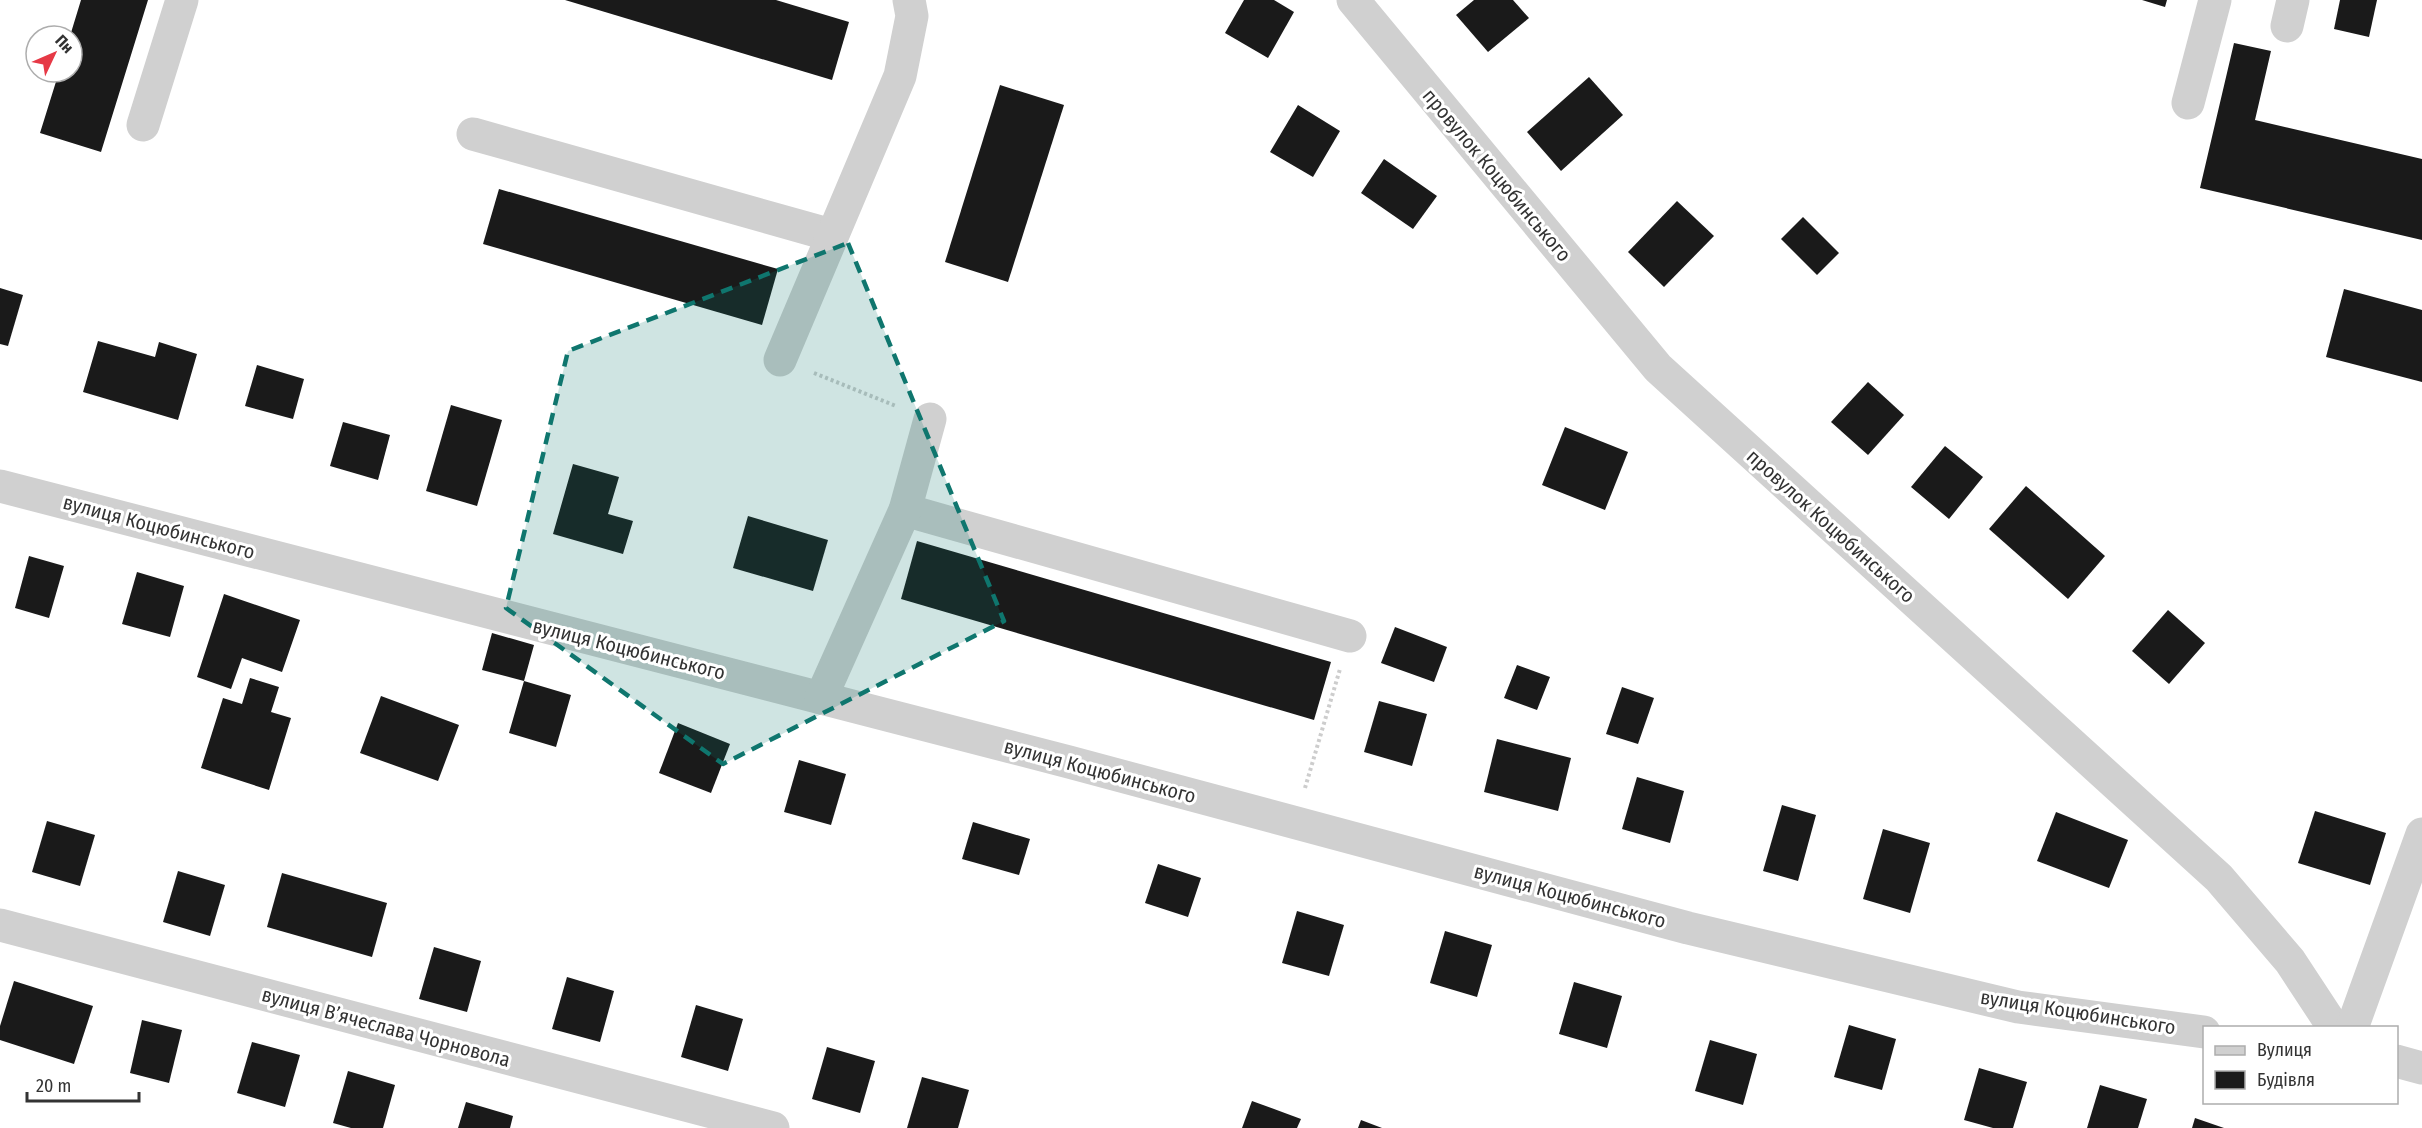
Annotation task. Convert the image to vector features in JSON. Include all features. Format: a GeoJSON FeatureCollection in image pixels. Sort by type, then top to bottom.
{"type":"FeatureCollection","features":[{"type":"Feature","properties":{"kind":"street"},"geometry":{"type":"LineString","coordinates":[[143,124],[182,0]]}},
{"type":"Feature","properties":{"kind":"street"},"geometry":{"type":"LineString","coordinates":[[780,360],[900,76],[912,16],[909,0]]}},
{"type":"Feature","properties":{"kind":"street","name":"провулок Коцюбинського"},"geometry":{"type":"LineString","coordinates":[[1353,0],[1658,368],[2219,878],[2290,961],[2333,1026]]}},
{"type":"Feature","properties":{"kind":"street"},"geometry":{"type":"LineString","coordinates":[[2188,103],[2215,0]]}},
{"type":"Feature","properties":{"kind":"street"},"geometry":{"type":"LineString","coordinates":[[472,134],[831,235]]}},
{"type":"Feature","properties":{"kind":"street"},"geometry":{"type":"LineString","coordinates":[[821,698],[905,510],[930,420]]}},
{"type":"Feature","properties":{"kind":"street","name":"вулиця Коцюбинського"},"geometry":{"type":"LineString","coordinates":[[0,486],[821,698],[1688,928],[2007,1004],[2043,1011],[2203,1032]]}},
{"type":"Feature","properties":{"kind":"street"},"geometry":{"type":"LineString","coordinates":[[905,510],[1350,636]]}},
{"type":"Feature","properties":{"kind":"street"},"geometry":{"type":"LineString","coordinates":[[2353,1026],[2422,834]]}},
{"type":"Feature","properties":{"kind":"street","name":"вулиця Вʼячеслава Чорновола"},"geometry":{"type":"LineString","coordinates":[[0,925],[773,1128]]}},
{"type":"Feature","properties":{"kind":"street"},"geometry":{"type":"LineString","coordinates":[[2398,1061],[2422,1068]]}},
{"type":"Feature","properties":{"kind":"path"},"geometry":{"type":"LineString","coordinates":[[780,360],[930,420]]}},
{"type":"Feature","properties":{"kind":"path"},"geometry":{"type":"LineString","coordinates":[[1294,823],[1350,636]]}},
{"type":"Feature","properties":{"kind":"highlighted area"},"geometry":{"type":"Polygon","coordinates":[[[848,243],[1004,621],[723,764],[506,608],[568,351],[848,243]]]}},
{"type":"Feature","properties":{"kind":"building"},"geometry":{"type":"Polygon","coordinates":[[[81,0],[148,0],[101,152],[40,133],[55,84],[84,84],[84,24],[74,24],[81,0]]]}},
{"type":"Feature","properties":{"kind":"building"},"geometry":{"type":"Polygon","coordinates":[[[565,0],[776,0],[849,22],[832,80],[565,0]]]}},
{"type":"Feature","properties":{"kind":"building"},"geometry":{"type":"Polygon","coordinates":[[[1244,0],[1274,0],[1294,12],[1268,58],[1225,33],[1244,0]]]}},
{"type":"Feature","properties":{"kind":"building"},"geometry":{"type":"Polygon","coordinates":[[[1474,0],[1513,0],[1529,18],[1488,52],[1456,15],[1474,0]]]}},
{"type":"Feature","properties":{"kind":"building"},"geometry":{"type":"Polygon","coordinates":[[[2142,0],[2167,0],[2165,7],[2142,0]]]}},
{"type":"Feature","properties":{"kind":"building"},"geometry":{"type":"Polygon","coordinates":[[[2340,0],[2377,0],[2369,37],[2334,29],[2340,0]]]}},
{"type":"Feature","properties":{"kind":"building"},"geometry":{"type":"Polygon","coordinates":[[[2234,43],[2271,51],[2255,120],[2422,159],[2422,240],[2200,188],[2234,43]]]}},
{"type":"Feature","properties":{"kind":"building"},"geometry":{"type":"Polygon","coordinates":[[[1589,77],[1623,115],[1561,171],[1527,132],[1589,77]]]}},
{"type":"Feature","properties":{"kind":"building"},"geometry":{"type":"Polygon","coordinates":[[[1000,85],[1064,105],[1008,282],[945,262],[1000,85]]]}},
{"type":"Feature","properties":{"kind":"building"},"geometry":{"type":"Polygon","coordinates":[[[1298,105],[1340,131],[1313,177],[1270,152],[1298,105]]]}},
{"type":"Feature","properties":{"kind":"building"},"geometry":{"type":"Polygon","coordinates":[[[1384,159],[1437,196],[1413,229],[1361,193],[1384,159]]]}},
{"type":"Feature","properties":{"kind":"building"},"geometry":{"type":"Polygon","coordinates":[[[499,189],[778,269],[762,325],[483,244],[499,189]]]}},
{"type":"Feature","properties":{"kind":"building"},"geometry":{"type":"Polygon","coordinates":[[[1677,201],[1714,236],[1664,287],[1628,252],[1677,201]]]}},
{"type":"Feature","properties":{"kind":"building"},"geometry":{"type":"Polygon","coordinates":[[[1803,217],[1839,253],[1817,275],[1781,239],[1803,217]]]}},
{"type":"Feature","properties":{"kind":"building"},"geometry":{"type":"Polygon","coordinates":[[[0,288],[23,295],[8,346],[0,344],[0,288]]]}},
{"type":"Feature","properties":{"kind":"building"},"geometry":{"type":"Polygon","coordinates":[[[2344,289],[2422,310],[2422,382],[2326,357],[2344,289]]]}},
{"type":"Feature","properties":{"kind":"building"},"geometry":{"type":"Polygon","coordinates":[[[98,341],[155,357],[159,342],[197,354],[178,420],[83,392],[98,341]]]}},
{"type":"Feature","properties":{"kind":"building"},"geometry":{"type":"Polygon","coordinates":[[[257,365],[304,379],[293,419],[245,406],[257,365]]]}},
{"type":"Feature","properties":{"kind":"building"},"geometry":{"type":"Polygon","coordinates":[[[1868,382],[1904,415],[1868,455],[1831,422],[1868,382]]]}},
{"type":"Feature","properties":{"kind":"building"},"geometry":{"type":"Polygon","coordinates":[[[451,405],[502,420],[477,506],[426,491],[451,405]]]}},
{"type":"Feature","properties":{"kind":"building"},"geometry":{"type":"Polygon","coordinates":[[[343,422],[390,435],[378,480],[330,466],[343,422]]]}},
{"type":"Feature","properties":{"kind":"building"},"geometry":{"type":"Polygon","coordinates":[[[1565,427],[1628,452],[1605,510],[1542,485],[1565,427]]]}},
{"type":"Feature","properties":{"kind":"building"},"geometry":{"type":"Polygon","coordinates":[[[1945,446],[1983,477],[1949,519],[1911,487],[1945,446]]]}},
{"type":"Feature","properties":{"kind":"building"},"geometry":{"type":"Polygon","coordinates":[[[573,464],[619,477],[608,514],[633,521],[623,554],[553,534],[573,464]]]}},
{"type":"Feature","properties":{"kind":"building"},"geometry":{"type":"Polygon","coordinates":[[[2026,486],[2105,556],[2068,599],[1989,529],[2026,486]]]}},
{"type":"Feature","properties":{"kind":"building"},"geometry":{"type":"Polygon","coordinates":[[[748,516],[828,540],[813,591],[733,568],[748,516]]]}},
{"type":"Feature","properties":{"kind":"building"},"geometry":{"type":"Polygon","coordinates":[[[917,541],[1331,662],[1314,720],[901,599],[917,541]]]}},
{"type":"Feature","properties":{"kind":"building"},"geometry":{"type":"Polygon","coordinates":[[[29,556],[64,566],[49,618],[15,608],[29,556]]]}},
{"type":"Feature","properties":{"kind":"building"},"geometry":{"type":"Polygon","coordinates":[[[137,572],[184,586],[170,637],[122,624],[137,572]]]}},
{"type":"Feature","properties":{"kind":"building"},"geometry":{"type":"Polygon","coordinates":[[[224,594],[300,620],[282,672],[242,658],[231,689],[197,677],[224,594]]]}},
{"type":"Feature","properties":{"kind":"building"},"geometry":{"type":"Polygon","coordinates":[[[2168,610],[2205,643],[2169,684],[2132,651],[2168,610]]]}},
{"type":"Feature","properties":{"kind":"building"},"geometry":{"type":"Polygon","coordinates":[[[1395,627],[1447,647],[1434,682],[1381,663],[1395,627]]]}},
{"type":"Feature","properties":{"kind":"building"},"geometry":{"type":"Polygon","coordinates":[[[492,633],[534,645],[524,681],[482,670],[492,633]]]}},
{"type":"Feature","properties":{"kind":"building"},"geometry":{"type":"Polygon","coordinates":[[[1517,665],[1550,677],[1537,710],[1504,698],[1517,665]]]}},
{"type":"Feature","properties":{"kind":"building"},"geometry":{"type":"Polygon","coordinates":[[[250,678],[279,687],[271,712],[291,718],[269,790],[201,768],[223,698],[242,704],[250,678]]]}},
{"type":"Feature","properties":{"kind":"building"},"geometry":{"type":"Polygon","coordinates":[[[524,681],[571,695],[556,747],[509,733],[524,681]]]}},
{"type":"Feature","properties":{"kind":"building"},"geometry":{"type":"Polygon","coordinates":[[[1622,687],[1654,698],[1638,744],[1606,734],[1622,687]]]}},
{"type":"Feature","properties":{"kind":"building"},"geometry":{"type":"Polygon","coordinates":[[[381,696],[459,725],[438,781],[360,753],[381,696]]]}},
{"type":"Feature","properties":{"kind":"building"},"geometry":{"type":"Polygon","coordinates":[[[1379,701],[1427,714],[1412,766],[1364,752],[1379,701]]]}},
{"type":"Feature","properties":{"kind":"building"},"geometry":{"type":"Polygon","coordinates":[[[678,723],[730,744],[711,793],[659,773],[678,723]]]}},
{"type":"Feature","properties":{"kind":"building"},"geometry":{"type":"Polygon","coordinates":[[[1497,739],[1571,758],[1558,811],[1484,792],[1497,739]]]}},
{"type":"Feature","properties":{"kind":"building"},"geometry":{"type":"Polygon","coordinates":[[[799,760],[846,774],[831,825],[784,812],[799,760]]]}},
{"type":"Feature","properties":{"kind":"building"},"geometry":{"type":"Polygon","coordinates":[[[1637,777],[1684,791],[1670,843],[1622,829],[1637,777]]]}},
{"type":"Feature","properties":{"kind":"building"},"geometry":{"type":"Polygon","coordinates":[[[1782,805],[1816,815],[1798,881],[1763,871],[1782,805]]]}},
{"type":"Feature","properties":{"kind":"building"},"geometry":{"type":"Polygon","coordinates":[[[2315,811],[2386,833],[2370,885],[2298,863],[2315,811]]]}},
{"type":"Feature","properties":{"kind":"building"},"geometry":{"type":"Polygon","coordinates":[[[2056,812],[2128,840],[2109,888],[2037,861],[2056,812]]]}},
{"type":"Feature","properties":{"kind":"building"},"geometry":{"type":"Polygon","coordinates":[[[47,821],[95,835],[80,886],[32,872],[47,821]]]}},
{"type":"Feature","properties":{"kind":"building"},"geometry":{"type":"Polygon","coordinates":[[[973,822],[1030,839],[1019,875],[962,859],[973,822]]]}},
{"type":"Feature","properties":{"kind":"building"},"geometry":{"type":"Polygon","coordinates":[[[1883,829],[1930,843],[1910,913],[1863,899],[1883,829]]]}},
{"type":"Feature","properties":{"kind":"building"},"geometry":{"type":"Polygon","coordinates":[[[1158,864],[1201,878],[1188,917],[1145,903],[1158,864]]]}},
{"type":"Feature","properties":{"kind":"building"},"geometry":{"type":"Polygon","coordinates":[[[178,871],[225,885],[210,936],[163,922],[178,871]]]}},
{"type":"Feature","properties":{"kind":"building"},"geometry":{"type":"Polygon","coordinates":[[[282,873],[387,903],[372,957],[267,927],[282,873]]]}},
{"type":"Feature","properties":{"kind":"building"},"geometry":{"type":"Polygon","coordinates":[[[1297,911],[1344,925],[1329,976],[1282,963],[1297,911]]]}},
{"type":"Feature","properties":{"kind":"building"},"geometry":{"type":"Polygon","coordinates":[[[1445,931],[1492,945],[1477,997],[1430,983],[1445,931]]]}},
{"type":"Feature","properties":{"kind":"building"},"geometry":{"type":"Polygon","coordinates":[[[434,947],[481,961],[467,1012],[419,999],[434,947]]]}},
{"type":"Feature","properties":{"kind":"building"},"geometry":{"type":"Polygon","coordinates":[[[567,977],[614,991],[600,1042],[552,1029],[567,977]]]}},
{"type":"Feature","properties":{"kind":"building"},"geometry":{"type":"Polygon","coordinates":[[[14,981],[93,1006],[74,1064],[0,1040],[0,1026],[14,981]]]}},
{"type":"Feature","properties":{"kind":"building"},"geometry":{"type":"Polygon","coordinates":[[[1574,982],[1622,996],[1607,1048],[1559,1034],[1574,982]]]}},
{"type":"Feature","properties":{"kind":"building"},"geometry":{"type":"Polygon","coordinates":[[[696,1005],[743,1019],[728,1071],[681,1057],[696,1005]]]}},
{"type":"Feature","properties":{"kind":"building"},"geometry":{"type":"Polygon","coordinates":[[[142,1020],[182,1030],[169,1083],[130,1073],[142,1020]]]}},
{"type":"Feature","properties":{"kind":"building"},"geometry":{"type":"Polygon","coordinates":[[[1849,1025],[1896,1039],[1882,1090],[1834,1077],[1849,1025]]]}},
{"type":"Feature","properties":{"kind":"building"},"geometry":{"type":"Polygon","coordinates":[[[1710,1040],[1757,1054],[1743,1105],[1695,1091],[1710,1040]]]}},
{"type":"Feature","properties":{"kind":"building"},"geometry":{"type":"Polygon","coordinates":[[[252,1042],[300,1055],[285,1107],[237,1093],[252,1042]]]}},
{"type":"Feature","properties":{"kind":"building"},"geometry":{"type":"Polygon","coordinates":[[[827,1047],[875,1061],[860,1113],[812,1099],[827,1047]]]}},
{"type":"Feature","properties":{"kind":"building"},"geometry":{"type":"Polygon","coordinates":[[[1979,1068],[2027,1082],[2013,1128],[1993,1128],[1964,1120],[1979,1068]]]}},
{"type":"Feature","properties":{"kind":"building"},"geometry":{"type":"Polygon","coordinates":[[[348,1071],[395,1085],[383,1128],[351,1128],[333,1123],[348,1071]]]}},
{"type":"Feature","properties":{"kind":"building"},"geometry":{"type":"Polygon","coordinates":[[[922,1077],[969,1090],[958,1128],[907,1128],[922,1077]]]}},
{"type":"Feature","properties":{"kind":"building"},"geometry":{"type":"Polygon","coordinates":[[[2100,1085],[2147,1099],[2138,1128],[2087,1128],[2100,1085]]]}},
{"type":"Feature","properties":{"kind":"building"},"geometry":{"type":"Polygon","coordinates":[[[1252,1101],[1301,1119],[1297,1128],[1242,1128],[1252,1101]]]}},
{"type":"Feature","properties":{"kind":"building"},"geometry":{"type":"Polygon","coordinates":[[[466,1102],[513,1116],[510,1128],[458,1128],[466,1102]]]}},
{"type":"Feature","properties":{"kind":"building"},"geometry":{"type":"Polygon","coordinates":[[[2195,1118],[2224,1128],[2192,1128],[2195,1118]]]}},
{"type":"Feature","properties":{"kind":"building"},"geometry":{"type":"Polygon","coordinates":[[[1361,1120],[1382,1128],[1358,1128],[1361,1120]]]}}]}
